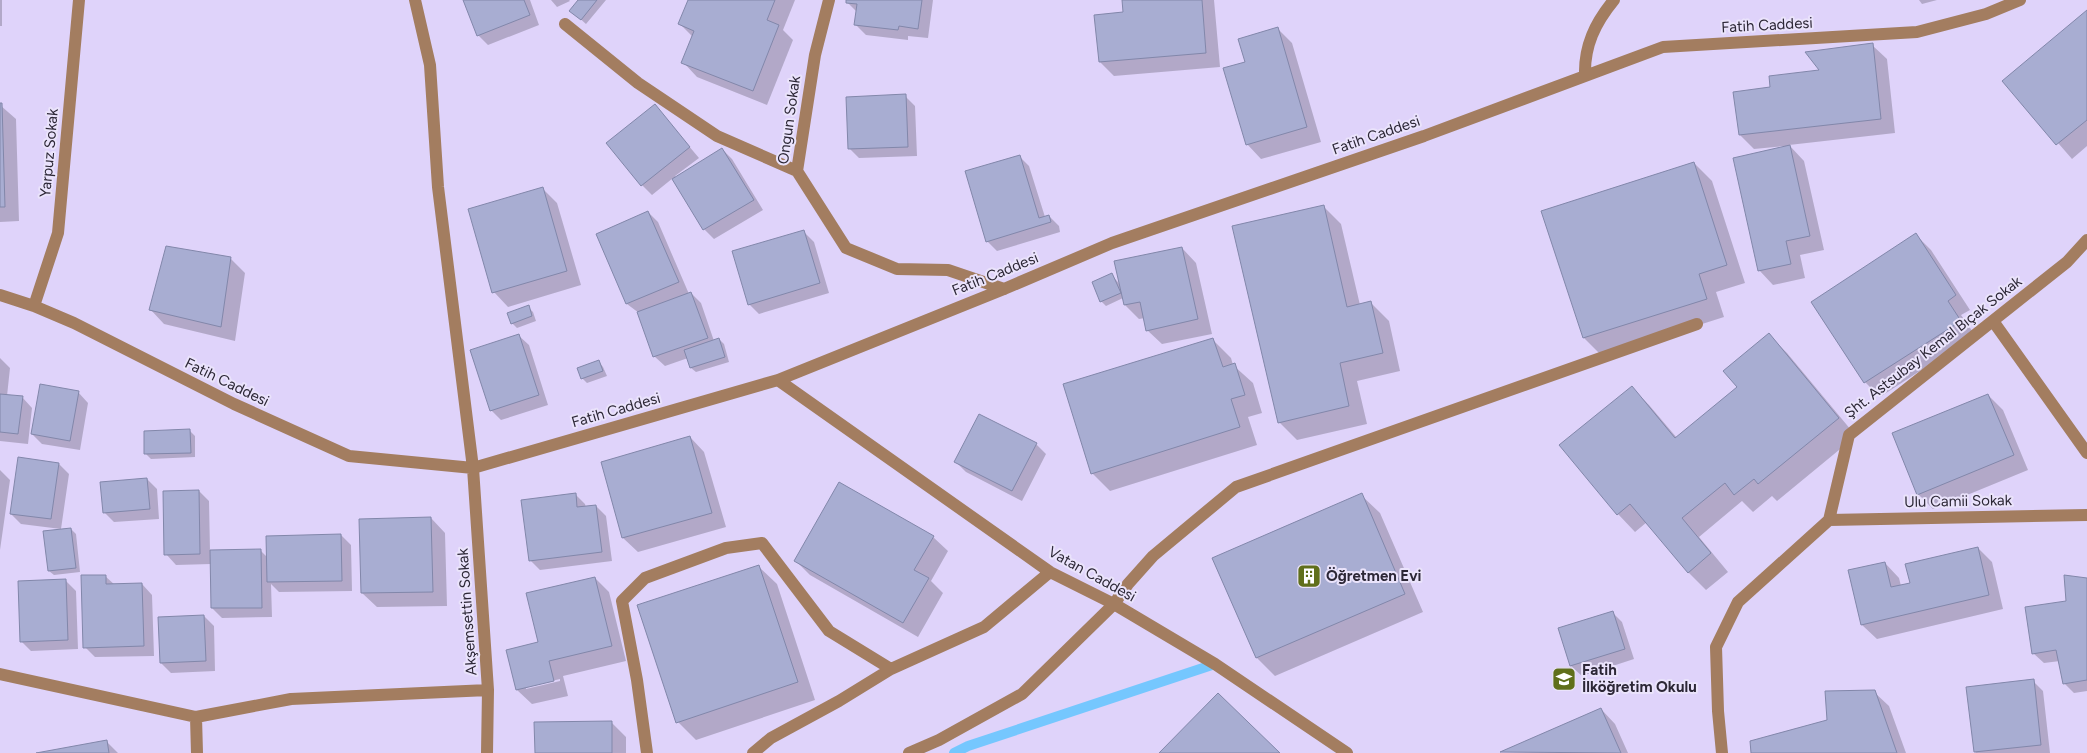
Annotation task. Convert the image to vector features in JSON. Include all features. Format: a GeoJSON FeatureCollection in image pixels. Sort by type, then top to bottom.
{"type":"FeatureCollection","features":[{"type":"Feature","properties":{"kind":"street","name":"Yarpuz Sokak"},"geometry":{"type":"LineString","coordinates":[[34,306],[58,233],[79,0]]}},
{"type":"Feature","properties":{"kind":"street","name":"Akşemsettin Sokak"},"geometry":{"type":"LineString","coordinates":[[415,0],[430,65],[438,187],[473,468],[488,690],[487,753]]}},
{"type":"Feature","properties":{"kind":"street","name":"Ongun Sokak"},"geometry":{"type":"LineString","coordinates":[[830,0],[815,55],[796,172],[846,248],[897,269],[948,270],[1004,289]]}},
{"type":"Feature","properties":{"kind":"street"},"geometry":{"type":"LineString","coordinates":[[1585,76],[1586,50],[1590,36],[1614,0]]}},
{"type":"Feature","properties":{"kind":"street","name":"Fatih Caddesi"},"geometry":{"type":"LineString","coordinates":[[0,295],[34,306],[74,323],[234,404],[349,456],[473,468],[778,380],[1004,289],[1112,243],[1424,136],[1663,47],[1917,32],[1986,14],[2020,0]]}},
{"type":"Feature","properties":{"kind":"street"},"geometry":{"type":"LineString","coordinates":[[565,24],[638,83],[717,136],[796,172]]}},
{"type":"Feature","properties":{"kind":"street","name":"Şht. Astsubay Kemal Bıçak Sokak"},"geometry":{"type":"LineString","coordinates":[[1829,520],[1849,434],[2067,262],[2087,240]]}},
{"type":"Feature","properties":{"kind":"street"},"geometry":{"type":"LineString","coordinates":[[1993,321],[2087,452]]}},
{"type":"Feature","properties":{"kind":"street"},"geometry":{"type":"LineString","coordinates":[[909,753],[939,740],[1022,694],[1114,604],[1128,584],[1153,556],[1236,488],[1698,324]]}},
{"type":"Feature","properties":{"kind":"street","name":"Vatan Caddesi"},"geometry":{"type":"LineString","coordinates":[[778,380],[1050,572],[1114,604],[1215,664],[1347,753]]}},
{"type":"Feature","properties":{"kind":"street","name":"Ulu Camii Sokak"},"geometry":{"type":"LineString","coordinates":[[1829,520],[2087,515]]}},
{"type":"Feature","properties":{"kind":"street"},"geometry":{"type":"LineString","coordinates":[[1722,753],[1718,712],[1716,646],[1738,602],[1829,520]]}},
{"type":"Feature","properties":{"kind":"street"},"geometry":{"type":"LineString","coordinates":[[646,753],[637,680],[622,601],[645,578],[726,548],[762,543],[829,631],[891,668]]}},
{"type":"Feature","properties":{"kind":"street"},"geometry":{"type":"LineString","coordinates":[[754,753],[770,738],[839,702],[891,668],[984,627],[1050,572]]}},
{"type":"Feature","properties":{"kind":"street"},"geometry":{"type":"LineString","coordinates":[[0,674],[196,717],[292,699],[488,690]]}},
{"type":"Feature","properties":{"kind":"street"},"geometry":{"type":"LineString","coordinates":[[196,717],[197,753]]}},
{"type":"Feature","properties":{"kind":"building"},"geometry":{"type":"Polygon","coordinates":[[[463,0],[524,0],[530,15],[477,36],[463,0]]]}},
{"type":"Feature","properties":{"kind":"building"},"geometry":{"type":"Polygon","coordinates":[[[578,0],[597,0],[581,20],[569,11],[578,0]]]}},
{"type":"Feature","properties":{"kind":"building"},"geometry":{"type":"Polygon","coordinates":[[[688,0],[775,0],[767,20],[779,25],[753,91],[681,63],[694,31],[678,24],[688,0]]]}},
{"type":"Feature","properties":{"kind":"building"},"geometry":{"type":"Polygon","coordinates":[[[846,0],[922,0],[918,29],[899,26],[898,30],[854,25],[857,4],[846,3],[846,0]]]}},
{"type":"Feature","properties":{"kind":"building"},"geometry":{"type":"Polygon","coordinates":[[[1122,0],[1202,0],[1206,53],[1099,62],[1094,15],[1123,12],[1122,0]]]}},
{"type":"Feature","properties":{"kind":"building"},"geometry":{"type":"Polygon","coordinates":[[[2087,10],[2087,120],[2056,145],[2002,81],[2087,10]]]}},
{"type":"Feature","properties":{"kind":"building"},"geometry":{"type":"Polygon","coordinates":[[[1278,27],[1307,127],[1246,145],[1223,68],[1245,62],[1238,39],[1278,27]]]}},
{"type":"Feature","properties":{"kind":"building"},"geometry":{"type":"Polygon","coordinates":[[[1873,43],[1881,119],[1739,135],[1733,92],[1770,87],[1769,76],[1819,70],[1805,52],[1873,43]]]}},
{"type":"Feature","properties":{"kind":"building"},"geometry":{"type":"Polygon","coordinates":[[[906,94],[908,147],[848,149],[846,97],[906,94]]]}},
{"type":"Feature","properties":{"kind":"building"},"geometry":{"type":"Polygon","coordinates":[[[0,103],[2,103],[5,207],[0,207],[0,103]]]}},
{"type":"Feature","properties":{"kind":"building"},"geometry":{"type":"Polygon","coordinates":[[[655,104],[690,147],[641,186],[606,143],[655,104]]]}},
{"type":"Feature","properties":{"kind":"building"},"geometry":{"type":"Polygon","coordinates":[[[1790,145],[1810,236],[1786,241],[1791,264],[1758,271],[1733,158],[1790,145]]]}},
{"type":"Feature","properties":{"kind":"building"},"geometry":{"type":"Polygon","coordinates":[[[722,148],[754,200],[703,230],[672,179],[722,148]]]}},
{"type":"Feature","properties":{"kind":"building"},"geometry":{"type":"Polygon","coordinates":[[[1020,155],[1039,218],[1049,215],[1051,222],[986,242],[965,171],[1020,155]]]}},
{"type":"Feature","properties":{"kind":"building"},"geometry":{"type":"Polygon","coordinates":[[[1694,162],[1727,265],[1699,274],[1707,299],[1583,338],[1541,211],[1694,162]]]}},
{"type":"Feature","properties":{"kind":"building"},"geometry":{"type":"Polygon","coordinates":[[[543,187],[567,271],[492,293],[468,209],[543,187]]]}},
{"type":"Feature","properties":{"kind":"building"},"geometry":{"type":"Polygon","coordinates":[[[1324,205],[1347,307],[1371,301],[1383,353],[1340,363],[1349,406],[1278,423],[1232,226],[1324,205]]]}},
{"type":"Feature","properties":{"kind":"building"},"geometry":{"type":"Polygon","coordinates":[[[648,211],[679,282],[626,304],[596,234],[648,211]]]}},
{"type":"Feature","properties":{"kind":"building"},"geometry":{"type":"Polygon","coordinates":[[[804,230],[820,283],[748,305],[732,251],[804,230]]]}},
{"type":"Feature","properties":{"kind":"building"},"geometry":{"type":"Polygon","coordinates":[[[1916,233],[1956,295],[1948,301],[1961,321],[1864,383],[1811,302],[1916,233]]]}},
{"type":"Feature","properties":{"kind":"building"},"geometry":{"type":"Polygon","coordinates":[[[166,246],[231,257],[221,327],[149,310],[166,246]]]}},
{"type":"Feature","properties":{"kind":"building"},"geometry":{"type":"Polygon","coordinates":[[[1182,247],[1198,319],[1146,331],[1140,302],[1124,305],[1114,261],[1182,247]]]}},
{"type":"Feature","properties":{"kind":"building"},"geometry":{"type":"Polygon","coordinates":[[[1112,273],[1121,293],[1100,302],[1092,282],[1112,273]]]}},
{"type":"Feature","properties":{"kind":"building"},"geometry":{"type":"Polygon","coordinates":[[[691,292],[708,338],[653,357],[637,312],[691,292]]]}},
{"type":"Feature","properties":{"kind":"building"},"geometry":{"type":"Polygon","coordinates":[[[529,305],[532,316],[511,324],[507,313],[529,305]]]}},
{"type":"Feature","properties":{"kind":"building"},"geometry":{"type":"Polygon","coordinates":[[[1769,333],[1839,418],[1758,484],[1754,479],[1734,495],[1725,483],[1682,518],[1711,553],[1688,573],[1630,504],[1617,515],[1559,445],[1632,386],[1675,438],[1737,387],[1723,371],[1769,333]]]}},
{"type":"Feature","properties":{"kind":"building"},"geometry":{"type":"Polygon","coordinates":[[[519,334],[539,395],[490,411],[470,350],[519,334]]]}},
{"type":"Feature","properties":{"kind":"building"},"geometry":{"type":"Polygon","coordinates":[[[719,338],[725,357],[690,368],[684,350],[719,338]]]}},
{"type":"Feature","properties":{"kind":"building"},"geometry":{"type":"Polygon","coordinates":[[[1213,338],[1223,367],[1235,363],[1245,395],[1231,399],[1240,427],[1091,474],[1063,384],[1213,338]]]}},
{"type":"Feature","properties":{"kind":"building"},"geometry":{"type":"Polygon","coordinates":[[[599,360],[603,371],[581,379],[577,368],[599,360]]]}},
{"type":"Feature","properties":{"kind":"building"},"geometry":{"type":"Polygon","coordinates":[[[40,384],[79,391],[70,441],[31,434],[40,384]]]}},
{"type":"Feature","properties":{"kind":"building"},"geometry":{"type":"Polygon","coordinates":[[[0,394],[23,396],[18,434],[0,432],[0,394]]]}},
{"type":"Feature","properties":{"kind":"building"},"geometry":{"type":"Polygon","coordinates":[[[1988,394],[2014,455],[1917,495],[1892,433],[1988,394]]]}},
{"type":"Feature","properties":{"kind":"building"},"geometry":{"type":"Polygon","coordinates":[[[979,414],[1037,443],[1012,491],[954,462],[979,414]]]}},
{"type":"Feature","properties":{"kind":"building"},"geometry":{"type":"Polygon","coordinates":[[[190,429],[191,453],[144,454],[144,431],[190,429]]]}},
{"type":"Feature","properties":{"kind":"building"},"geometry":{"type":"Polygon","coordinates":[[[690,436],[712,513],[622,538],[601,462],[690,436]]]}},
{"type":"Feature","properties":{"kind":"building"},"geometry":{"type":"Polygon","coordinates":[[[18,457],[59,463],[51,519],[10,514],[18,457]]]}},
{"type":"Feature","properties":{"kind":"building"},"geometry":{"type":"Polygon","coordinates":[[[147,478],[150,509],[103,513],[100,482],[147,478]]]}},
{"type":"Feature","properties":{"kind":"building"},"geometry":{"type":"Polygon","coordinates":[[[839,482],[934,536],[914,570],[929,578],[903,623],[794,561],[839,482]]]}},
{"type":"Feature","properties":{"kind":"building"},"geometry":{"type":"Polygon","coordinates":[[[199,490],[200,554],[164,555],[163,491],[199,490]]]}},
{"type":"Feature","properties":{"kind":"building"},"geometry":{"type":"Polygon","coordinates":[[[576,493],[577,507],[596,505],[602,552],[529,561],[521,500],[576,493]]]}},
{"type":"Feature","properties":{"kind":"building","name":"Öğretmen Evi"},"geometry":{"type":"Polygon","coordinates":[[[1362,493],[1405,594],[1256,658],[1212,558],[1362,493]]]}},
{"type":"Feature","properties":{"kind":"building"},"geometry":{"type":"Polygon","coordinates":[[[431,517],[433,592],[361,593],[359,519],[431,517]]]}},
{"type":"Feature","properties":{"kind":"building"},"geometry":{"type":"Polygon","coordinates":[[[71,528],[76,568],[48,571],[43,531],[71,528]]]}},
{"type":"Feature","properties":{"kind":"building"},"geometry":{"type":"Polygon","coordinates":[[[341,534],[342,581],[267,582],[266,536],[341,534]]]}},
{"type":"Feature","properties":{"kind":"building"},"geometry":{"type":"Polygon","coordinates":[[[1978,547],[1989,595],[1861,625],[1848,570],[1885,562],[1891,587],[1910,583],[1905,564],[1978,547]]]}},
{"type":"Feature","properties":{"kind":"building"},"geometry":{"type":"Polygon","coordinates":[[[261,549],[262,608],[211,608],[210,550],[261,549]]]}},
{"type":"Feature","properties":{"kind":"building"},"geometry":{"type":"Polygon","coordinates":[[[759,565],[798,682],[676,723],[637,605],[759,565]]]}},
{"type":"Feature","properties":{"kind":"building"},"geometry":{"type":"Polygon","coordinates":[[[81,575],[106,575],[106,584],[142,583],[144,646],[83,648],[81,575]]]}},
{"type":"Feature","properties":{"kind":"building"},"geometry":{"type":"Polygon","coordinates":[[[2064,575],[2087,578],[2087,680],[2063,684],[2056,650],[2032,654],[2025,607],[2066,601],[2064,575]]]}},
{"type":"Feature","properties":{"kind":"building"},"geometry":{"type":"Polygon","coordinates":[[[595,577],[612,646],[549,661],[554,681],[516,690],[506,650],[538,642],[526,593],[595,577]]]}},
{"type":"Feature","properties":{"kind":"building"},"geometry":{"type":"Polygon","coordinates":[[[66,579],[68,640],[20,642],[18,581],[66,579]]]}},
{"type":"Feature","properties":{"kind":"building"},"geometry":{"type":"Polygon","coordinates":[[[1613,611],[1625,649],[1570,666],[1558,628],[1613,611]]]}},
{"type":"Feature","properties":{"kind":"building"},"geometry":{"type":"Polygon","coordinates":[[[204,615],[206,661],[160,663],[158,617],[204,615]]]}},
{"type":"Feature","properties":{"kind":"building"},"geometry":{"type":"Polygon","coordinates":[[[2034,679],[2041,745],[1974,752],[1966,687],[2034,679]]]}},
{"type":"Feature","properties":{"kind":"building"},"geometry":{"type":"Polygon","coordinates":[[[1875,690],[1897,753],[1751,753],[1750,741],[1827,720],[1825,691],[1875,690]]]}},
{"type":"Feature","properties":{"kind":"building"},"geometry":{"type":"Polygon","coordinates":[[[1218,693],[1280,753],[1159,753],[1218,693]]]}},
{"type":"Feature","properties":{"kind":"building"},"geometry":{"type":"Polygon","coordinates":[[[1601,708],[1621,753],[1500,752],[1601,708]]]}},
{"type":"Feature","properties":{"kind":"building"},"geometry":{"type":"Polygon","coordinates":[[[612,721],[612,753],[535,753],[534,722],[612,721]]]}},
{"type":"Feature","properties":{"kind":"building"},"geometry":{"type":"Polygon","coordinates":[[[107,740],[109,753],[36,753],[107,740]]]}},
{"type":"Feature","properties":{"kind":"waterway"},"geometry":{"type":"LineString","coordinates":[[954,753],[968,746],[1215,664]]}},
{"type":"Feature","properties":{"kind":"place","name":"Öğretmen Evi"},"geometry":{"type":"Point","coordinates":[1309,576]}},
{"type":"Feature","properties":{"kind":"place","name":"Fatih İlköğretim Okulu"},"geometry":{"type":"Point","coordinates":[1564,679]}}]}
